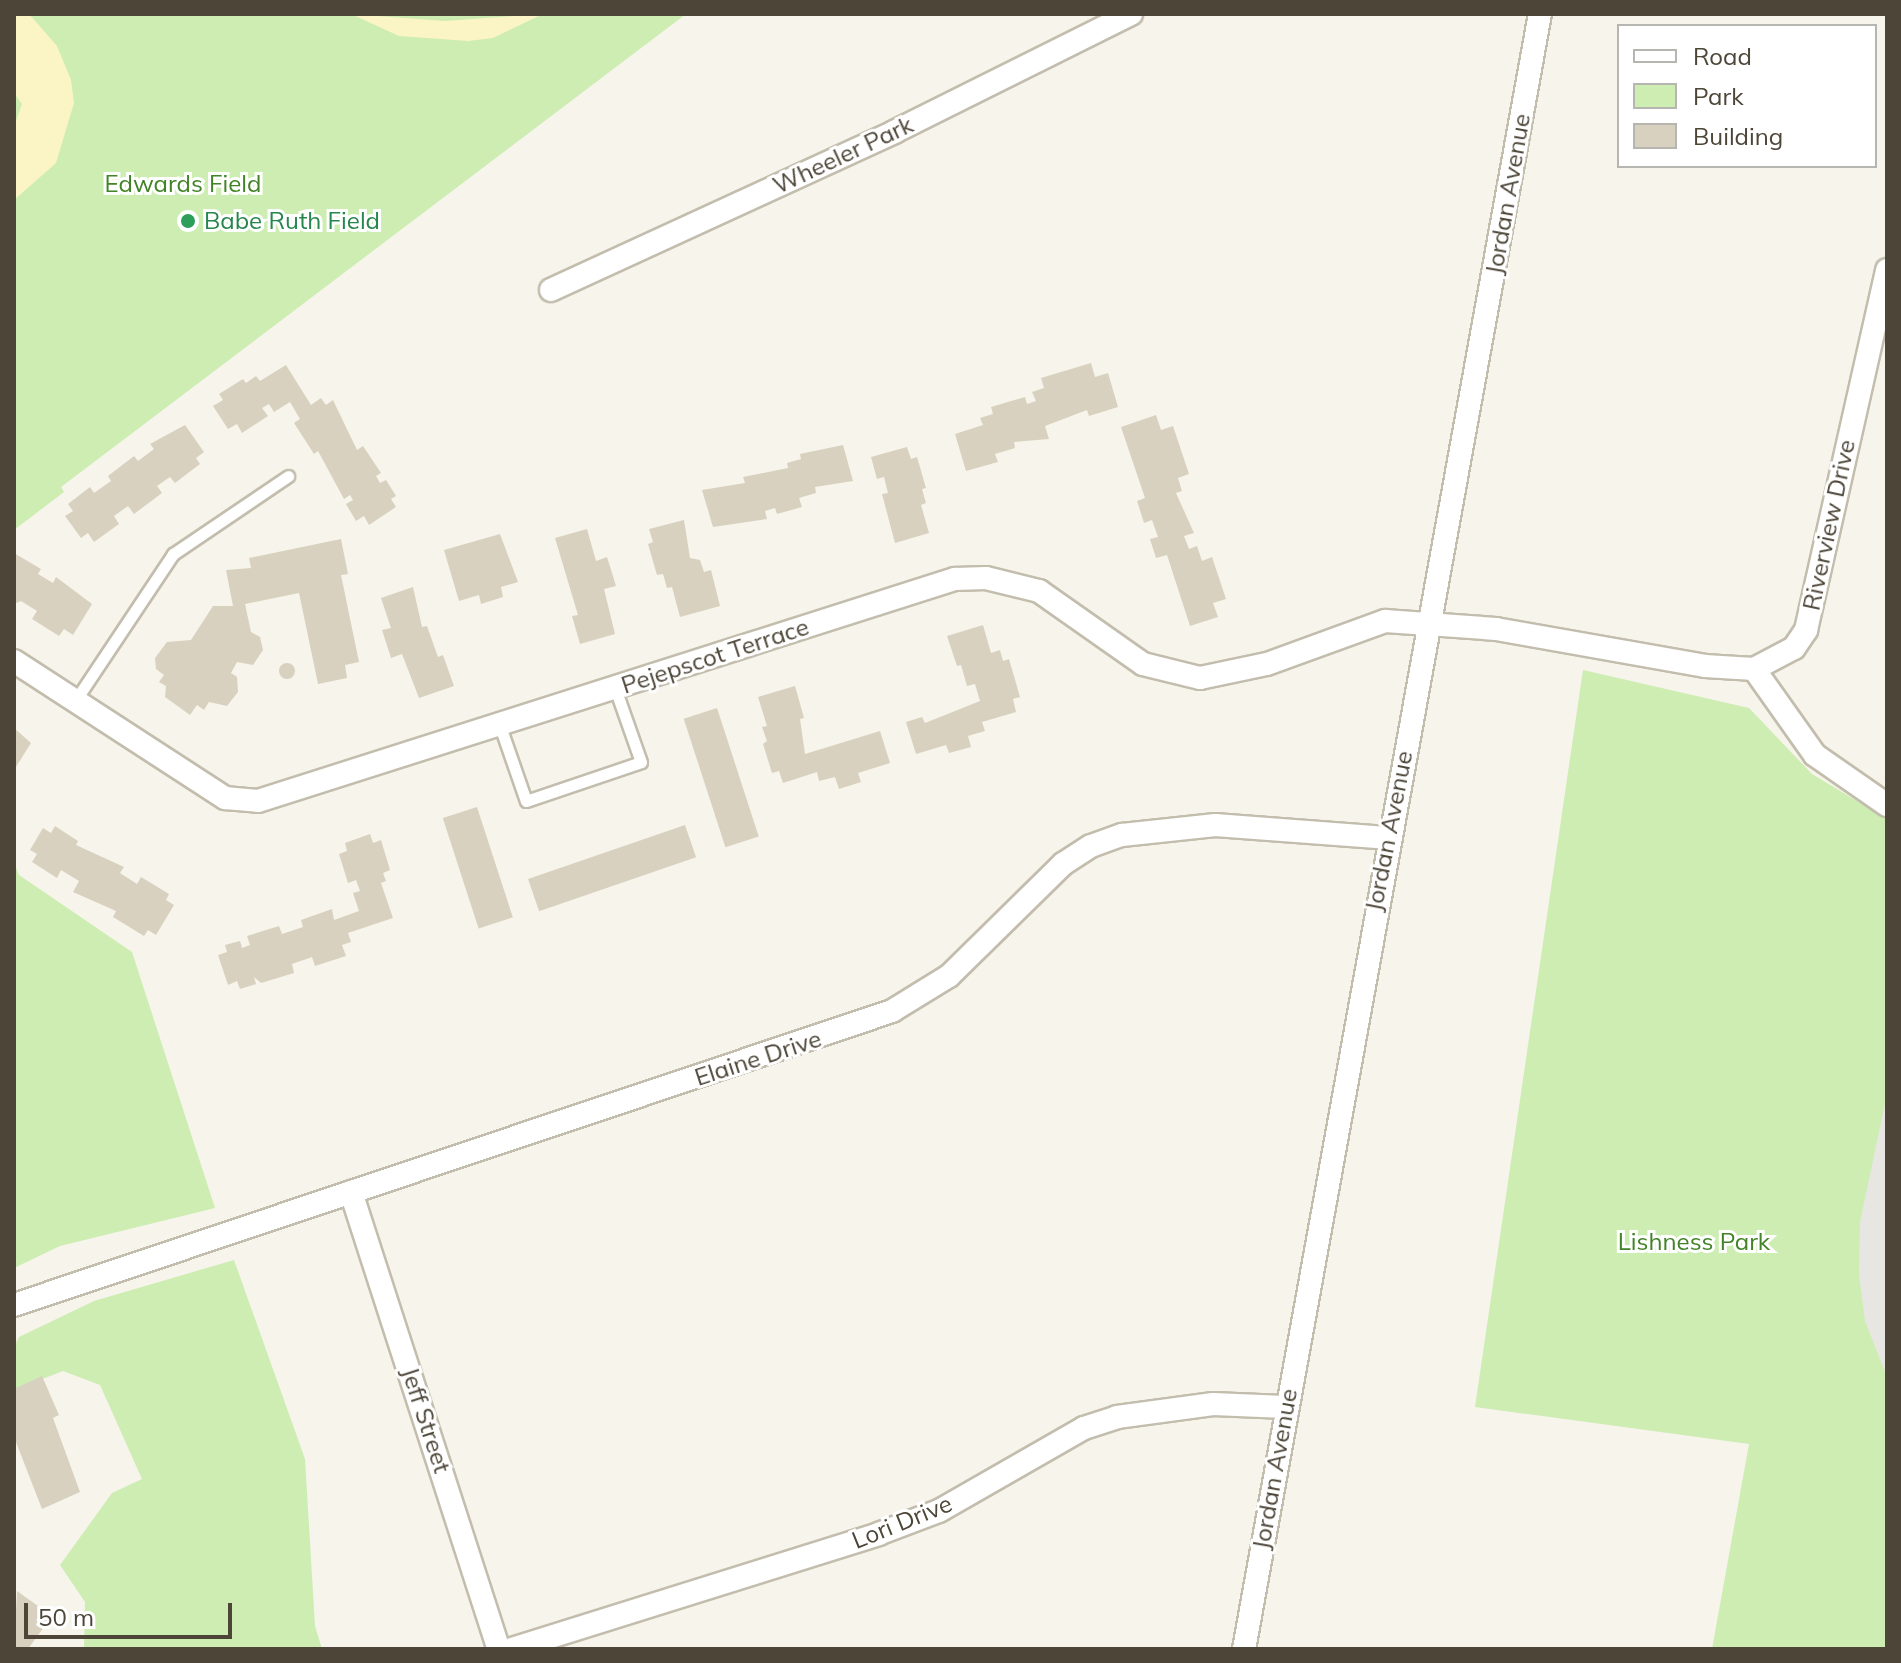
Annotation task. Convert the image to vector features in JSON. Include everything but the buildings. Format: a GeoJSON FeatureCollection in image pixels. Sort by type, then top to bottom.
{"type":"FeatureCollection","features":[{"type":"Feature","properties":{"kind":"street","name":"Wheeler Park"},"geometry":{"type":"LineString","coordinates":[[551,290],[894,132],[1131,14]]}},
{"type":"Feature","properties":{"kind":"street","name":"Jordan Avenue"},"geometry":{"type":"LineString","coordinates":[[1244,1649],[1387,838],[1430,621],[1540,14]]}},
{"type":"Feature","properties":{"kind":"street","name":"Riverview Drive"},"geometry":{"type":"LineString","coordinates":[[1754,669],[1794,648],[1806,630],[1887,270]]}},
{"type":"Feature","properties":{"kind":"street","name":"Pejepscot Terrace"},"geometry":{"type":"LineString","coordinates":[[14,661],[225,798],[258,801],[955,579],[986,578],[1039,591],[1143,664],[1200,678],[1267,664],[1373,624],[1430,621]]}},
{"type":"Feature","properties":{"kind":"street"},"geometry":{"type":"LineString","coordinates":[[1430,621],[1754,669],[1815,755],[1887,805]]}},
{"type":"Feature","properties":{"kind":"street","name":"Elaine Drive"},"geometry":{"type":"LineString","coordinates":[[14,1305],[892,1011],[949,976],[1063,864],[1091,846],[1122,835],[1215,825],[1387,838]]}},
{"type":"Feature","properties":{"kind":"street","name":"Jeff Street"},"geometry":{"type":"LineString","coordinates":[[351,1192],[499,1649]]}},
{"type":"Feature","properties":{"kind":"street","name":"Lori Drive"},"geometry":{"type":"LineString","coordinates":[[512,1649],[890,1530],[939,1511],[1095,1424],[1149,1411],[1213,1404],[1285,1407]]}},
{"type":"Feature","properties":{"kind":"lane"},"geometry":{"type":"LineString","coordinates":[[75,701],[173,554],[288,476]]}},
{"type":"Feature","properties":{"kind":"lane"},"geometry":{"type":"LineString","coordinates":[[500,726],[526,801],[641,762],[615,688]]}},
{"type":"Feature","properties":{"kind":"green space","name":"Babe Ruth Field"},"geometry":{"type":"Polygon","coordinates":[[[14,14],[686,14],[61,487],[64,492],[14,530],[14,14]]]}},
{"type":"Feature","properties":{"kind":"green space","name":"Lishness Park"},"geometry":{"type":"Polygon","coordinates":[[[1583,670],[1749,708],[1812,774],[1887,819],[1887,1649],[1712,1649],[1749,1444],[1475,1407],[1583,670]]]}},
{"type":"Feature","properties":{"kind":"green space"},"geometry":{"type":"Polygon","coordinates":[[[14,863],[19,875],[132,952],[215,1208],[60,1246],[14,1268],[14,863]]]}},
{"type":"Feature","properties":{"kind":"green space"},"geometry":{"type":"Polygon","coordinates":[[[234,1260],[305,1459],[315,1626],[322,1649],[84,1649],[85,1602],[60,1565],[112,1493],[142,1479],[100,1385],[63,1371],[14,1390],[14,1347],[19,1337],[94,1301],[234,1260]]]}},
{"type":"Feature","properties":{"kind":"sand"},"geometry":{"type":"Polygon","coordinates":[[[14,14],[29,14],[57,46],[71,80],[74,103],[56,163],[14,200],[14,127],[22,104],[14,93],[14,14]]]}},
{"type":"Feature","properties":{"kind":"sand"},"geometry":{"type":"Polygon","coordinates":[[[351,14],[445,21],[543,14],[493,38],[468,41],[399,36],[351,14]]]}},
{"type":"Feature","properties":{"kind":"shaded area"},"geometry":{"type":"Polygon","coordinates":[[[1887,1094],[1887,1377],[1865,1321],[1859,1275],[1860,1222],[1887,1094]]]}},
{"type":"Feature","properties":{"kind":"place","name":"Babe Ruth Field"},"geometry":{"type":"Point","coordinates":[188,221]}},
{"type":"Feature","properties":{"kind":"park label","name":"Edwards Field"},"geometry":{"type":"Point","coordinates":[183,184]}}]}
